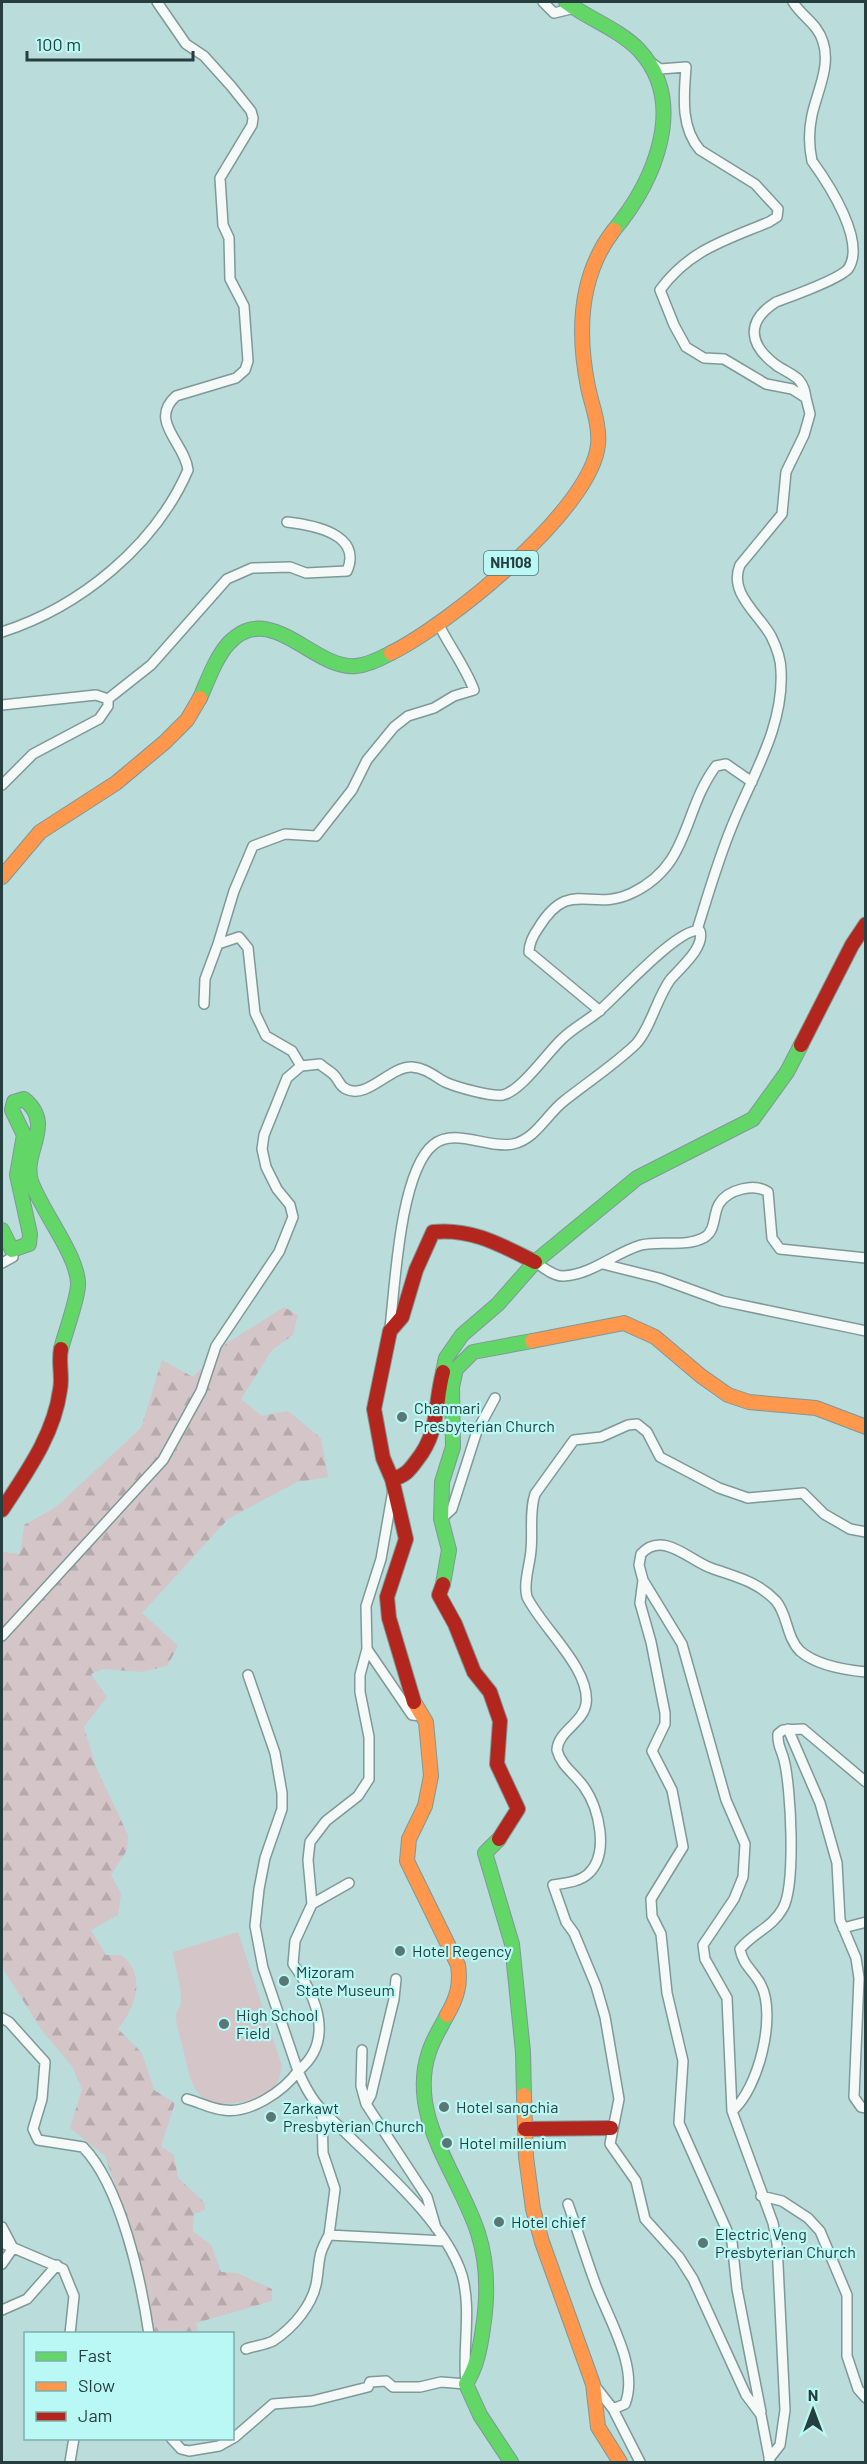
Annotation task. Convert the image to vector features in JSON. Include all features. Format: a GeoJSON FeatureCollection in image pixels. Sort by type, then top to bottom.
{"type":"FeatureCollection","features":[{"type":"Feature","properties":{"kind":"main road","name":"NH108"},"geometry":{"type":"LineString","coordinates":[[2,877],[16,856],[46,827],[122,778],[176,731],[198,703],[223,651],[233,639],[250,630],[266,631],[285,636],[326,659],[355,666],[369,663],[438,623],[542,534],[568,504],[593,465],[599,447],[599,428],[584,360],[588,280],[597,255],[637,201],[657,157],[663,134],[658,87],[645,58],[628,41],[571,5]]}},
{"type":"Feature","properties":{"kind":"main road"},"geometry":{"type":"LineString","coordinates":[[393,1483],[405,1476],[428,1447],[437,1421],[437,1394],[446,1358],[462,1335],[498,1304],[536,1262],[638,1178],[753,1119],[787,1072],[852,945],[866,924]]}},
{"type":"Feature","properties":{"kind":"main road"},"geometry":{"type":"LineString","coordinates":[[2,1230],[12,1250],[26,1247],[30,1234],[17,1175],[24,1135],[20,1121],[12,1110],[14,1102],[24,1099],[29,1102],[38,1118],[38,1136],[30,1173],[34,1187],[72,1263],[78,1282],[60,1355],[61,1388],[55,1417],[35,1459],[2,1509]]}},
{"type":"Feature","properties":{"kind":"main road"},"geometry":{"type":"LineString","coordinates":[[511,2463],[480,2415],[466,2384],[479,2365],[488,2292],[486,2265],[478,2233],[443,2158],[428,2113],[425,2092],[425,2066],[433,2041],[459,1995],[461,1978],[459,1962],[450,1949],[407,1862],[409,1839],[425,1806],[431,1776],[426,1722],[405,1676],[389,1618],[387,1597],[406,1539],[393,1483],[383,1458],[374,1409],[390,1330],[402,1317],[416,1270],[434,1232],[451,1229],[477,1233],[536,1262]]}},
{"type":"Feature","properties":{"kind":"main road"},"geometry":{"type":"LineString","coordinates":[[620,2463],[598,2427],[593,2384],[542,2242],[528,2172],[523,2052],[512,1944],[485,1853],[506,1832],[518,1809],[497,1764],[500,1721],[490,1692],[474,1672],[456,1624],[439,1595],[449,1550],[441,1519],[442,1482],[453,1446],[452,1387],[456,1369],[473,1352],[491,1347],[624,1323],[643,1329],[662,1339],[706,1381],[729,1395],[773,1406],[810,1407],[866,1427]]}},
{"type":"Feature","properties":{"kind":"main road"},"geometry":{"type":"LineString","coordinates":[[525,2129],[533,2131],[611,2128]]}},
{"type":"Feature","properties":{"kind":"street"},"geometry":{"type":"LineString","coordinates":[[2,632],[64,603],[127,558],[160,518],[188,470],[183,452],[166,428],[165,415],[169,402],[176,396],[236,378],[245,370],[248,361],[244,306],[230,279],[229,238],[223,225],[220,178],[252,125],[251,111],[214,67],[186,44],[157,2]]}},
{"type":"Feature","properties":{"kind":"street"},"geometry":{"type":"LineString","coordinates":[[543,2],[554,13],[571,5]]}},
{"type":"Feature","properties":{"kind":"street"},"geometry":{"type":"LineString","coordinates":[[390,1330],[409,1188],[417,1163],[434,1143],[450,1137],[479,1143],[513,1144],[535,1132],[562,1102],[638,1042],[669,981],[700,941],[701,933],[698,930],[717,862],[776,724],[781,672],[771,636],[753,615],[738,586],[736,574],[740,565],[782,514],[786,472],[804,435],[810,414],[804,387],[797,378],[759,350],[755,340],[756,322],[766,309],[776,302],[848,270],[855,255],[854,238],[845,208],[812,161],[810,153],[811,117],[825,60],[824,43],[816,26],[793,2]]}},
{"type":"Feature","properties":{"kind":"street"},"geometry":{"type":"LineString","coordinates":[[645,58],[660,69],[686,67],[683,101],[693,142],[700,150],[755,184],[778,209],[777,217],[769,222],[700,250],[672,273],[660,290],[674,325],[686,347],[704,358],[724,359],[766,384],[792,389],[806,398]]}},
{"type":"Feature","properties":{"kind":"street"},"geometry":{"type":"LineString","coordinates":[[108,699],[151,665],[226,579],[252,568],[290,567],[306,573],[346,571],[351,562],[349,549],[338,536],[317,526],[287,522]]}},
{"type":"Feature","properties":{"kind":"street"},"geometry":{"type":"LineString","coordinates":[[204,1004],[205,979],[234,891],[253,846],[285,834],[316,836],[352,790],[367,760],[394,728],[408,716],[435,708],[463,692],[474,690],[467,672],[452,652],[438,623]]}},
{"type":"Feature","properties":{"kind":"street"},"geometry":{"type":"LineString","coordinates":[[2,705],[96,695],[108,699]]}},
{"type":"Feature","properties":{"kind":"street"},"geometry":{"type":"LineString","coordinates":[[2,785],[33,754],[99,719],[108,706],[108,699]]}},
{"type":"Feature","properties":{"kind":"street"},"geometry":{"type":"LineString","coordinates":[[600,1011],[529,952],[533,935],[542,921],[553,906],[562,900],[616,898],[632,893],[662,872],[683,843],[700,790],[716,766],[726,764],[752,782]]}},
{"type":"Feature","properties":{"kind":"street"},"geometry":{"type":"LineString","coordinates":[[2,1636],[163,1460],[201,1391],[216,1346],[279,1252],[293,1217],[290,1205],[277,1189],[266,1167],[262,1149],[264,1135],[276,1100],[287,1078],[301,1066],[320,1064],[348,1090],[365,1089],[397,1070],[412,1068],[430,1072],[446,1082],[465,1088],[501,1095],[518,1087],[563,1037],[600,1011],[650,962],[690,932],[698,930]]}},
{"type":"Feature","properties":{"kind":"street"},"geometry":{"type":"LineString","coordinates":[[218,944],[233,937],[239,937],[244,941],[248,948],[255,1013],[266,1036],[292,1052],[301,1066]]}},
{"type":"Feature","properties":{"kind":"street"},"geometry":{"type":"LineString","coordinates":[[536,1262],[561,1276],[603,1264],[643,1245],[687,1242],[703,1238],[711,1230],[719,1204],[723,1199],[729,1194],[755,1187],[768,1192],[772,1238],[780,1249],[866,1258]]}},
{"type":"Feature","properties":{"kind":"street"},"geometry":{"type":"LineString","coordinates":[[2,1263],[12,1257],[12,1250]]}},
{"type":"Feature","properties":{"kind":"street"},"geometry":{"type":"LineString","coordinates":[[603,1264],[659,1278],[722,1301],[866,1331]]}},
{"type":"Feature","properties":{"kind":"street"},"geometry":{"type":"LineString","coordinates":[[441,1519],[452,1509],[477,1431],[495,1398]]}},
{"type":"Feature","properties":{"kind":"street"},"geometry":{"type":"LineString","coordinates":[[761,2415],[746,2395],[693,2279],[679,2257],[643,2214],[636,2181],[610,2144],[611,2128],[618,2099],[605,2017],[593,1977],[574,1933],[566,1922],[553,1885],[579,1880],[587,1875],[597,1862],[600,1846],[594,1807],[584,1787],[562,1762],[557,1750],[561,1738],[584,1712],[585,1687],[580,1672],[531,1606],[525,1590],[531,1549],[532,1504],[535,1494],[574,1440],[601,1437],[628,1425],[638,1424],[647,1432],[660,1457],[719,1488],[748,1498],[803,1492],[824,1514],[850,1529],[866,1532]]}},
{"type":"Feature","properties":{"kind":"street"},"geometry":{"type":"LineString","coordinates":[[187,2099],[213,2108],[236,2111],[279,2091],[310,2061],[319,2024],[319,2011],[310,1986],[294,1964],[295,1941],[312,1904],[308,1860],[310,1842],[326,1821],[358,1796],[369,1779],[369,1737],[360,1692],[360,1675],[367,1649],[366,1606],[381,1559],[393,1483]]}},
{"type":"Feature","properties":{"kind":"street"},"geometry":{"type":"LineString","coordinates":[[770,2461],[780,2445],[785,2410],[777,2244],[772,2223],[732,2111],[727,1998],[705,1959],[703,1945],[734,1899],[743,1877],[745,1844],[726,1800],[682,1644],[643,1580],[639,1565],[640,1554],[653,1546],[674,1547],[710,1568],[736,1575],[759,1586],[776,1602],[788,1633],[801,1651],[828,1664],[866,1672]]}},
{"type":"Feature","properties":{"kind":"street"},"geometry":{"type":"LineString","coordinates":[[643,1580],[640,1603],[651,1642],[665,1713],[665,1724],[652,1751],[672,1790],[683,1840],[680,1854],[651,1899],[651,1907],[661,1934],[667,1993],[683,2061],[679,2123],[732,2242],[737,2289],[761,2415],[766,2428],[770,2461]]}},
{"type":"Feature","properties":{"kind":"street"},"geometry":{"type":"LineString","coordinates":[[367,1649],[412,1714],[422,1716]]}},
{"type":"Feature","properties":{"kind":"street"},"geometry":{"type":"LineString","coordinates":[[234,2438],[273,2404],[312,2401],[368,2387],[370,2382],[386,2381],[393,2387],[420,2387],[441,2382],[466,2384],[463,2360],[466,2294],[457,2264],[445,2241],[386,2173],[322,2114],[307,2094],[266,1975],[255,1926],[265,1858],[282,1809],[282,1793],[274,1753],[248,1675]]}},
{"type":"Feature","properties":{"kind":"street"},"geometry":{"type":"LineString","coordinates":[[732,2111],[747,2095],[762,2054],[765,2029],[765,2003],[761,1985],[744,1965],[740,1949],[773,1923],[788,1895],[791,1854],[784,1761],[777,1744],[778,1734],[788,1729],[802,1730],[813,1736],[866,1782]]}},
{"type":"Feature","properties":{"kind":"street"},"geometry":{"type":"LineString","coordinates":[[788,1729],[820,1803],[837,1863],[843,1928],[856,1958],[860,1978],[854,2097],[861,2107],[866,2108]]}},
{"type":"Feature","properties":{"kind":"street"},"geometry":{"type":"LineString","coordinates":[[312,1904],[349,1883]]}},
{"type":"Feature","properties":{"kind":"street"},"geometry":{"type":"LineString","coordinates":[[843,1928],[866,1922]]}},
{"type":"Feature","properties":{"kind":"street"},"geometry":{"type":"LineString","coordinates":[[366,2104],[371,2095],[394,1999],[396,1979]]}},
{"type":"Feature","properties":{"kind":"street"},"geometry":{"type":"LineString","coordinates":[[2,2018],[9,2022],[45,2062],[42,2100],[33,2129],[35,2137],[38,2140],[83,2147],[104,2176],[121,2219],[137,2274],[149,2332]]}},
{"type":"Feature","properties":{"kind":"street"},"geometry":{"type":"LineString","coordinates":[[362,2050],[361,2086],[366,2104],[427,2197],[436,2230]]}},
{"type":"Feature","properties":{"kind":"street"},"geometry":{"type":"LineString","coordinates":[[246,2349],[270,2343],[288,2330],[304,2312],[317,2279],[320,2250],[329,2235],[335,2189],[323,2153],[322,2114]]}},
{"type":"Feature","properties":{"kind":"street"},"geometry":{"type":"LineString","coordinates":[[761,2196],[782,2201],[808,2218],[819,2230],[847,2295],[847,2356],[858,2389],[866,2398]]}},
{"type":"Feature","properties":{"kind":"street"},"geometry":{"type":"LineString","coordinates":[[568,2204],[604,2307],[621,2345],[627,2368],[630,2386],[627,2400],[621,2408],[613,2409]]}},
{"type":"Feature","properties":{"kind":"street"},"geometry":{"type":"LineString","coordinates":[[2,2227],[13,2248]]}},
{"type":"Feature","properties":{"kind":"street"},"geometry":{"type":"LineString","coordinates":[[329,2235],[445,2241]]}},
{"type":"Feature","properties":{"kind":"street"},"geometry":{"type":"LineString","coordinates":[[2,2243],[57,2265],[70,2282],[74,2296],[70,2332]]}},
{"type":"Feature","properties":{"kind":"street"},"geometry":{"type":"LineString","coordinates":[[2,2264],[13,2248]]}},
{"type":"Feature","properties":{"kind":"street"},"geometry":{"type":"LineString","coordinates":[[2,2310],[27,2298],[57,2265]]}},
{"type":"Feature","properties":{"kind":"street"},"geometry":{"type":"LineString","coordinates":[[593,2384],[613,2409],[640,2463]]}},
{"type":"Feature","properties":{"kind":"street"},"geometry":{"type":"LineString","coordinates":[[70,2463],[74,2440]]}},
{"type":"Feature","properties":{"kind":"street"},"geometry":{"type":"LineString","coordinates":[[172,2440],[181,2449],[189,2451],[219,2446],[230,2440]]}},
{"type":"Feature","properties":{"kind":"green space"},"geometry":{"type":"Polygon","coordinates":[[[284,1307],[298,1315],[293,1335],[272,1350],[241,1399],[262,1416],[288,1411],[321,1438],[328,1477],[297,1482],[228,1519],[142,1613],[178,1646],[167,1666],[141,1672],[103,1669],[91,1674],[107,1697],[84,1727],[96,1767],[128,1835],[127,1850],[111,1875],[121,1894],[118,1915],[91,1930],[106,1955],[121,1955],[134,1972],[136,1991],[134,2001],[118,2029],[142,2053],[154,2090],[175,2103],[161,2146],[174,2155],[178,2178],[204,2202],[205,2210],[194,2214],[193,2231],[211,2245],[221,2272],[237,2273],[272,2289],[272,2301],[196,2323],[199,2332],[155,2332],[126,2216],[105,2156],[70,2128],[82,2089],[72,2066],[43,2032],[5,1972],[2,1960],[2,1552],[20,1554],[24,1525],[56,1507],[141,1428],[162,1360],[193,1377],[227,1343],[284,1307]]]}},
{"type":"Feature","properties":{"kind":"green space","name":"High School Field"},"geometry":{"type":"Polygon","coordinates":[[[238,1932],[282,2066],[278,2080],[266,2094],[246,2101],[218,2103],[208,2101],[201,2096],[191,2078],[177,2024],[176,2014],[181,2004],[181,1997],[173,1952],[238,1932]]]}},
{"type":"Feature","properties":{"kind":"traffic: fast"},"geometry":{"type":"LineString","coordinates":[[566,2],[623,36],[639,50],[654,71],[662,94],[663,118],[660,143],[652,167],[641,190],[614,230]]}},
{"type":"Feature","properties":{"kind":"traffic: fast"},"geometry":{"type":"LineString","coordinates":[[200,698],[219,656],[228,644],[244,632],[260,629],[276,632],[340,664],[356,666],[391,653]]}},
{"type":"Feature","properties":{"kind":"traffic: fast"},"geometry":{"type":"LineString","coordinates":[[443,1372],[446,1358],[462,1335],[498,1304],[535,1262],[637,1178],[753,1119],[787,1072],[801,1045]]}},
{"type":"Feature","properties":{"kind":"traffic: fast"},"geometry":{"type":"LineString","coordinates":[[2,1230],[12,1250],[29,1244],[30,1234],[17,1175],[24,1135],[12,1110],[14,1102],[24,1099],[33,1109],[38,1128],[29,1170],[31,1181],[65,1245],[78,1282],[61,1349]]}},
{"type":"Feature","properties":{"kind":"traffic: fast"},"geometry":{"type":"LineString","coordinates":[[443,1584],[449,1550],[441,1519],[442,1482],[453,1447],[452,1387],[456,1369],[473,1352],[532,1341]]}},
{"type":"Feature","properties":{"kind":"traffic: fast"},"geometry":{"type":"LineString","coordinates":[[499,1839],[485,1853],[512,1944],[523,2052],[524,2095]]}},
{"type":"Feature","properties":{"kind":"traffic: fast"},"geometry":{"type":"LineString","coordinates":[[447,2015],[429,2052],[424,2076],[425,2099],[438,2145],[470,2211],[484,2256],[486,2304],[481,2343],[473,2371],[466,2384],[480,2415],[511,2462]]}},
{"type":"Feature","properties":{"kind":"traffic: slow"},"geometry":{"type":"LineString","coordinates":[[391,653],[446,618],[513,563],[571,501],[589,471],[598,445],[598,438],[582,346],[584,305],[587,285],[594,266],[602,247],[614,230]]}},
{"type":"Feature","properties":{"kind":"traffic: slow"},"geometry":{"type":"LineString","coordinates":[[2,877],[40,832],[116,783],[165,742],[187,720],[200,698]]}},
{"type":"Feature","properties":{"kind":"traffic: slow"},"geometry":{"type":"LineString","coordinates":[[532,1341],[624,1323],[655,1337],[701,1376],[728,1395],[749,1402],[816,1408],[866,1427]]}},
{"type":"Feature","properties":{"kind":"traffic: slow"},"geometry":{"type":"LineString","coordinates":[[414,1702],[426,1722],[431,1776],[425,1806],[409,1839],[407,1861],[458,1965],[457,1991],[447,2015]]}},
{"type":"Feature","properties":{"kind":"traffic: slow"},"geometry":{"type":"LineString","coordinates":[[524,2095],[526,2157],[533,2209],[542,2242],[593,2384],[598,2427],[620,2462]]}},
{"type":"Feature","properties":{"kind":"traffic: jam"},"geometry":{"type":"LineString","coordinates":[[801,1045],[852,945],[866,924]]}},
{"type":"Feature","properties":{"kind":"traffic: jam"},"geometry":{"type":"LineString","coordinates":[[392,1479],[383,1458],[374,1409],[390,1331],[402,1317],[416,1270],[433,1232],[447,1231],[473,1235],[535,1262]]}},
{"type":"Feature","properties":{"kind":"traffic: jam"},"geometry":{"type":"LineString","coordinates":[[2,1510],[38,1453],[52,1423],[61,1385],[61,1349]]}},
{"type":"Feature","properties":{"kind":"traffic: jam"},"geometry":{"type":"LineString","coordinates":[[414,1702],[389,1618],[387,1597],[406,1539],[392,1479],[404,1475],[409,1470],[430,1439],[443,1372]]}},
{"type":"Feature","properties":{"kind":"traffic: jam"},"geometry":{"type":"LineString","coordinates":[[443,1584],[439,1595],[455,1624],[474,1672],[490,1692],[500,1721],[497,1764],[518,1809],[499,1839]]}},
{"type":"Feature","properties":{"kind":"traffic: jam"},"geometry":{"type":"LineString","coordinates":[[525,2129],[611,2128]]}},
{"type":"Feature","properties":{"kind":"place","name":"Chanmari Presbyterian Church"},"geometry":{"type":"Point","coordinates":[402,1417]}},
{"type":"Feature","properties":{"kind":"place","name":"Hotel Regency"},"geometry":{"type":"Point","coordinates":[400,1951]}},
{"type":"Feature","properties":{"kind":"place","name":"Mizoram State Museum"},"geometry":{"type":"Point","coordinates":[284,1981]}},
{"type":"Feature","properties":{"kind":"place","name":"High School Field"},"geometry":{"type":"Point","coordinates":[224,2024]}},
{"type":"Feature","properties":{"kind":"place","name":"Hotel sangchia"},"geometry":{"type":"Point","coordinates":[444,2107]}},
{"type":"Feature","properties":{"kind":"place","name":"Zarkawt Presbyterian Church"},"geometry":{"type":"Point","coordinates":[271,2117]}},
{"type":"Feature","properties":{"kind":"place","name":"Hotel millenium"},"geometry":{"type":"Point","coordinates":[447,2143]}},
{"type":"Feature","properties":{"kind":"place","name":"Hotel chief"},"geometry":{"type":"Point","coordinates":[499,2222]}},
{"type":"Feature","properties":{"kind":"place","name":"Electric Veng Presbyterian Church"},"geometry":{"type":"Point","coordinates":[703,2243]}}]}
